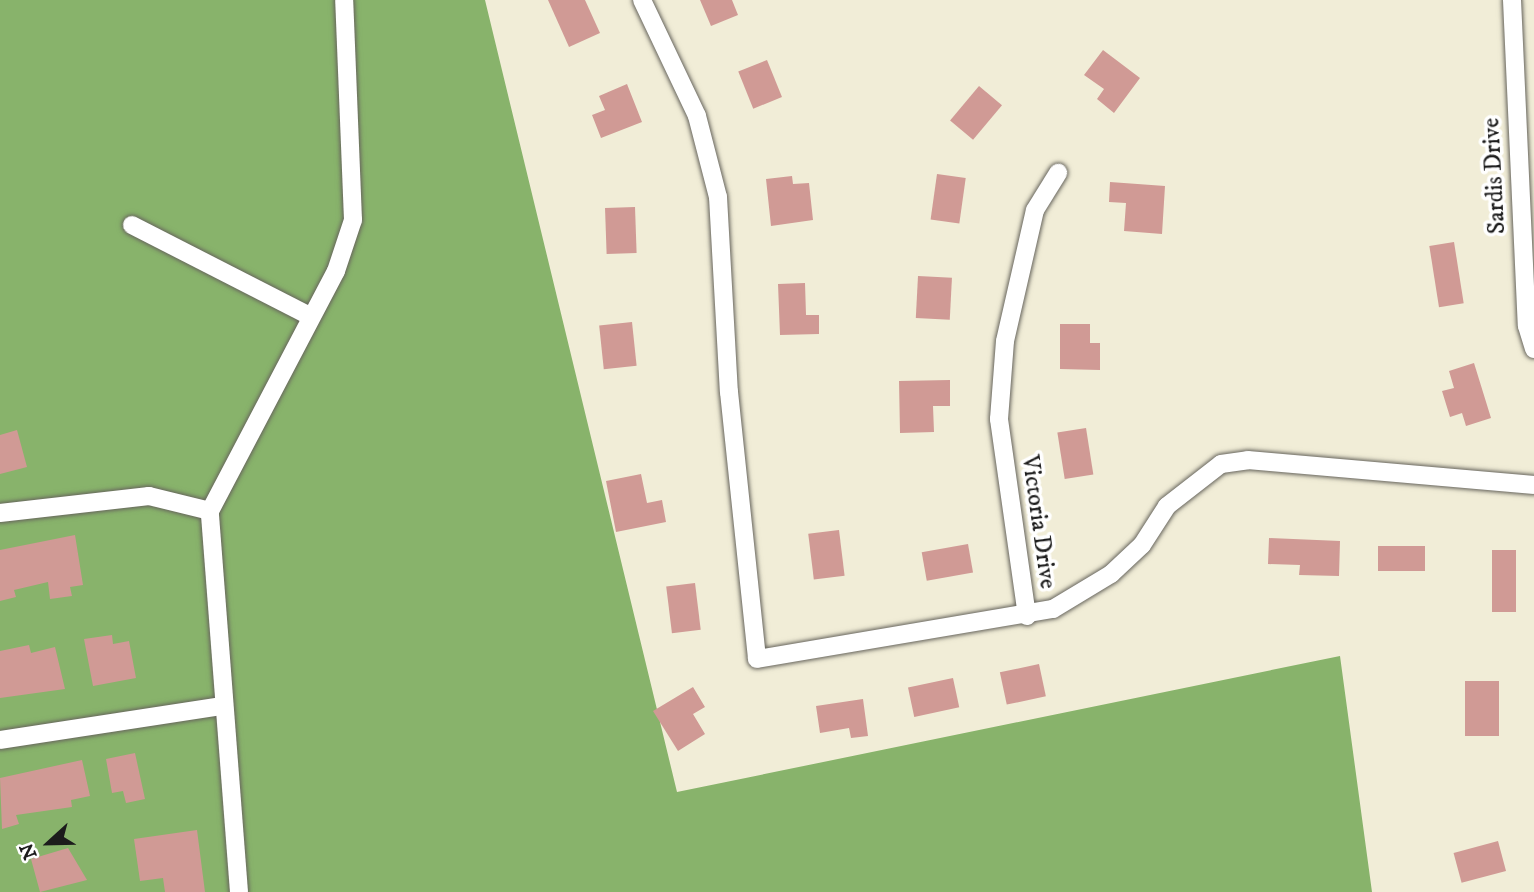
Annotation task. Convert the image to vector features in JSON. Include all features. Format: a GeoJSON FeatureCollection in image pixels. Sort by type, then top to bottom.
{"type":"FeatureCollection","features":[{"type":"Feature","properties":{"kind":"street"},"geometry":{"type":"LineString","coordinates":[[239,892],[210,510],[310,316],[337,271],[353,220],[344,0]]}},
{"type":"Feature","properties":{"kind":"street"},"geometry":{"type":"LineString","coordinates":[[642,0],[696,116],[718,197],[729,392],[757,659],[1027,616]]}},
{"type":"Feature","properties":{"kind":"street","name":"Sardis Drive"},"geometry":{"type":"LineString","coordinates":[[1511,0],[1527,326],[1534,349]]}},
{"type":"Feature","properties":{"kind":"street","name":"Victoria Drive"},"geometry":{"type":"LineString","coordinates":[[1058,173],[1035,210],[1005,341],[999,419],[1027,616],[1086,594],[1142,545],[1193,480],[1222,464],[1248,460],[1534,485]]}},
{"type":"Feature","properties":{"kind":"street"},"geometry":{"type":"LineString","coordinates":[[132,225],[310,316]]}},
{"type":"Feature","properties":{"kind":"street"},"geometry":{"type":"LineString","coordinates":[[0,513],[149,496],[210,510]]}},
{"type":"Feature","properties":{"kind":"street"},"geometry":{"type":"LineString","coordinates":[[0,740],[223,706]]}},
{"type":"Feature","properties":{"kind":"green space"},"geometry":{"type":"Polygon","coordinates":[[[0,0],[485,0],[677,792],[1340,656],[1372,892],[0,892],[0,0]]]}},
{"type":"Feature","properties":{"kind":"building"},"geometry":{"type":"Polygon","coordinates":[[[548,0],[585,0],[600,33],[569,47],[548,0]]]}},
{"type":"Feature","properties":{"kind":"building"},"geometry":{"type":"Polygon","coordinates":[[[700,0],[732,0],[738,15],[711,26],[700,0]]]}},
{"type":"Feature","properties":{"kind":"building"},"geometry":{"type":"Polygon","coordinates":[[[1103,50],[1140,78],[1114,113],[1097,99],[1104,89],[1084,75],[1103,50]]]}},
{"type":"Feature","properties":{"kind":"building"},"geometry":{"type":"Polygon","coordinates":[[[767,60],[782,97],[753,109],[738,72],[767,60]]]}},
{"type":"Feature","properties":{"kind":"building"},"geometry":{"type":"Polygon","coordinates":[[[627,84],[642,122],[601,138],[592,115],[605,110],[599,96],[627,84]]]}},
{"type":"Feature","properties":{"kind":"building"},"geometry":{"type":"Polygon","coordinates":[[[979,86],[1002,105],[973,140],[950,120],[979,86]]]}},
{"type":"Feature","properties":{"kind":"building"},"geometry":{"type":"Polygon","coordinates":[[[937,174],[966,178],[959,224],[931,220],[937,174]]]}},
{"type":"Feature","properties":{"kind":"building"},"geometry":{"type":"Polygon","coordinates":[[[792,176],[793,184],[809,183],[813,220],[771,226],[766,179],[792,176]]]}},
{"type":"Feature","properties":{"kind":"building"},"geometry":{"type":"Polygon","coordinates":[[[1110,182],[1165,186],[1162,234],[1124,231],[1126,203],[1109,202],[1110,182]]]}},
{"type":"Feature","properties":{"kind":"building"},"geometry":{"type":"Polygon","coordinates":[[[635,207],[637,253],[607,254],[605,208],[635,207]]]}},
{"type":"Feature","properties":{"kind":"building"},"geometry":{"type":"Polygon","coordinates":[[[1454,242],[1464,303],[1439,307],[1429,246],[1454,242]]]}},
{"type":"Feature","properties":{"kind":"building"},"geometry":{"type":"Polygon","coordinates":[[[918,276],[952,278],[950,320],[916,318],[918,276]]]}},
{"type":"Feature","properties":{"kind":"building"},"geometry":{"type":"Polygon","coordinates":[[[805,283],[806,315],[819,315],[819,334],[780,335],[778,284],[805,283]]]}},
{"type":"Feature","properties":{"kind":"building"},"geometry":{"type":"Polygon","coordinates":[[[632,322],[637,366],[604,369],[599,325],[632,322]]]}},
{"type":"Feature","properties":{"kind":"building"},"geometry":{"type":"Polygon","coordinates":[[[1060,324],[1090,324],[1090,343],[1100,343],[1100,370],[1060,369],[1060,324]]]}},
{"type":"Feature","properties":{"kind":"building"},"geometry":{"type":"Polygon","coordinates":[[[1474,363],[1491,418],[1466,426],[1462,413],[1450,417],[1442,391],[1454,388],[1449,371],[1474,363]]]}},
{"type":"Feature","properties":{"kind":"building"},"geometry":{"type":"Polygon","coordinates":[[[950,380],[950,406],[933,406],[934,432],[900,433],[899,381],[950,380]]]}},
{"type":"Feature","properties":{"kind":"building"},"geometry":{"type":"Polygon","coordinates":[[[1086,428],[1093,474],[1065,479],[1057,433],[1086,428]]]}},
{"type":"Feature","properties":{"kind":"building"},"geometry":{"type":"Polygon","coordinates":[[[17,430],[27,467],[0,474],[0,435],[17,430]]]}},
{"type":"Feature","properties":{"kind":"building"},"geometry":{"type":"Polygon","coordinates":[[[641,474],[647,503],[662,500],[666,522],[616,532],[606,481],[641,474]]]}},
{"type":"Feature","properties":{"kind":"building"},"geometry":{"type":"Polygon","coordinates":[[[839,530],[845,576],[814,579],[808,534],[839,530]]]}},
{"type":"Feature","properties":{"kind":"building"},"geometry":{"type":"Polygon","coordinates":[[[75,535],[83,585],[70,587],[72,596],[50,599],[48,582],[14,590],[16,597],[0,601],[0,550],[75,535]]]}},
{"type":"Feature","properties":{"kind":"building"},"geometry":{"type":"Polygon","coordinates":[[[1269,538],[1340,541],[1339,576],[1299,575],[1300,565],[1268,564],[1269,538]]]}},
{"type":"Feature","properties":{"kind":"building"},"geometry":{"type":"Polygon","coordinates":[[[968,544],[973,573],[927,581],[922,552],[968,544]]]}},
{"type":"Feature","properties":{"kind":"building"},"geometry":{"type":"Polygon","coordinates":[[[1378,546],[1425,546],[1425,571],[1378,571],[1378,546]]]}},
{"type":"Feature","properties":{"kind":"building"},"geometry":{"type":"Polygon","coordinates":[[[1492,550],[1516,550],[1516,612],[1492,612],[1492,550]]]}},
{"type":"Feature","properties":{"kind":"building"},"geometry":{"type":"Polygon","coordinates":[[[695,583],[701,630],[672,633],[666,587],[695,583]]]}},
{"type":"Feature","properties":{"kind":"building"},"geometry":{"type":"Polygon","coordinates":[[[112,635],[113,644],[129,641],[136,678],[93,686],[84,639],[112,635]]]}},
{"type":"Feature","properties":{"kind":"building"},"geometry":{"type":"Polygon","coordinates":[[[29,645],[31,653],[55,647],[65,689],[0,698],[0,651],[29,645]]]}},
{"type":"Feature","properties":{"kind":"building"},"geometry":{"type":"Polygon","coordinates":[[[1039,664],[1046,696],[1007,705],[1000,672],[1039,664]]]}},
{"type":"Feature","properties":{"kind":"building"},"geometry":{"type":"Polygon","coordinates":[[[953,678],[959,707],[914,717],[908,688],[953,678]]]}},
{"type":"Feature","properties":{"kind":"building"},"geometry":{"type":"Polygon","coordinates":[[[1465,681],[1499,681],[1499,736],[1465,736],[1465,681]]]}},
{"type":"Feature","properties":{"kind":"building"},"geometry":{"type":"Polygon","coordinates":[[[693,687],[705,707],[693,714],[705,734],[678,751],[653,711],[693,687]]]}},
{"type":"Feature","properties":{"kind":"building"},"geometry":{"type":"Polygon","coordinates":[[[863,699],[868,736],[851,738],[849,728],[820,733],[816,706],[863,699]]]}},
{"type":"Feature","properties":{"kind":"building"},"geometry":{"type":"Polygon","coordinates":[[[135,753],[145,799],[126,803],[123,791],[112,793],[106,759],[135,753]]]}},
{"type":"Feature","properties":{"kind":"building"},"geometry":{"type":"Polygon","coordinates":[[[82,760],[90,796],[71,800],[72,807],[16,815],[19,824],[2,829],[0,778],[82,760]]]}},
{"type":"Feature","properties":{"kind":"building"},"geometry":{"type":"Polygon","coordinates":[[[197,830],[205,892],[165,892],[163,878],[140,881],[134,839],[197,830]]]}},
{"type":"Feature","properties":{"kind":"building"},"geometry":{"type":"Polygon","coordinates":[[[1498,841],[1506,871],[1462,883],[1454,853],[1498,841]]]}},
{"type":"Feature","properties":{"kind":"building"},"geometry":{"type":"Polygon","coordinates":[[[68,848],[87,880],[40,892],[31,859],[68,848]]]}}]}
